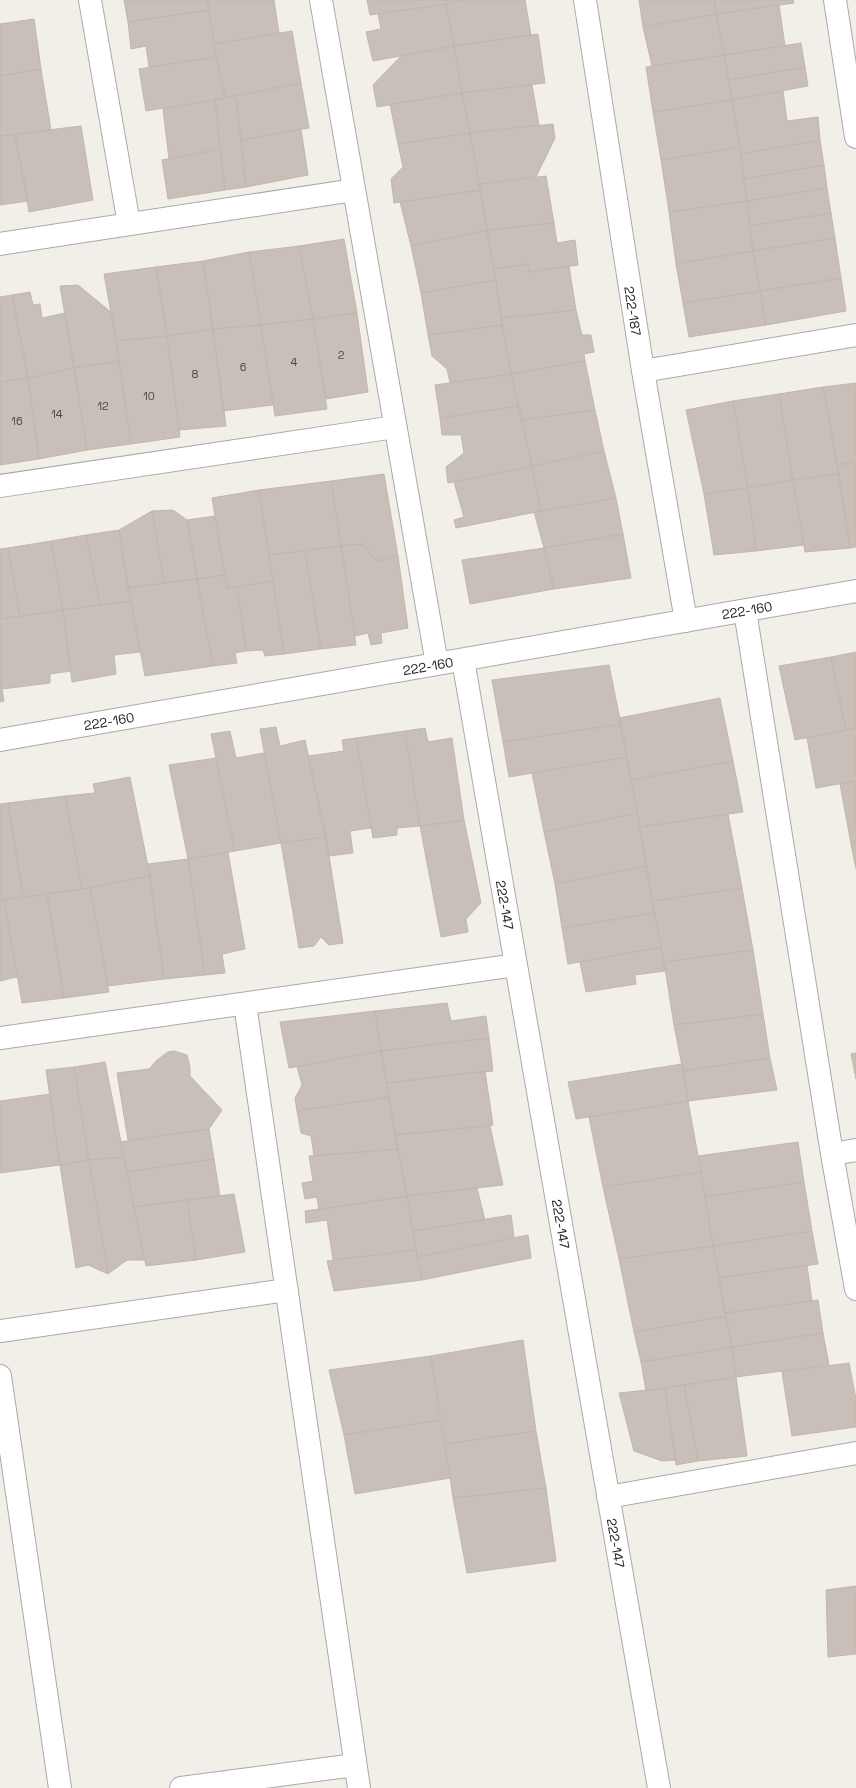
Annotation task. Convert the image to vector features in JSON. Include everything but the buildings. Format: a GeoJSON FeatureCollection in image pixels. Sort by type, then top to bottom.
{"type":"FeatureCollection","features":[{"type":"Feature","properties":{"kind":"street"},"geometry":{"type":"LineString","coordinates":[[90,0],[129,224]]}},
{"type":"Feature","properties":{"kind":"street"},"geometry":{"type":"LineString","coordinates":[[321,0],[437,664]]}},
{"type":"Feature","properties":{"kind":"street","name":"222-187"},"geometry":{"type":"LineString","coordinates":[[585,0],[642,371],[686,621]]}},
{"type":"Feature","properties":{"kind":"street"},"geometry":{"type":"LineString","coordinates":[[835,0],[856,137]]}},
{"type":"Feature","properties":{"kind":"street"},"geometry":{"type":"LineString","coordinates":[[0,244],[354,190]]}},
{"type":"Feature","properties":{"kind":"street"},"geometry":{"type":"LineString","coordinates":[[642,371],[856,335]]}},
{"type":"Feature","properties":{"kind":"street"},"geometry":{"type":"LineString","coordinates":[[0,486],[395,427]]}},
{"type":"Feature","properties":{"kind":"street","name":"222-160"},"geometry":{"type":"LineString","coordinates":[[0,740],[856,591]]}},
{"type":"Feature","properties":{"kind":"street"},"geometry":{"type":"LineString","coordinates":[[745,611],[832,1154],[856,1289]]}},
{"type":"Feature","properties":{"kind":"street","name":"222-147"},"geometry":{"type":"LineString","coordinates":[[463,660],[658,1788]]}},
{"type":"Feature","properties":{"kind":"street"},"geometry":{"type":"LineString","coordinates":[[0,1038],[516,965]]}},
{"type":"Feature","properties":{"kind":"street"},"geometry":{"type":"LineString","coordinates":[[245,1004],[359,1788]]}},
{"type":"Feature","properties":{"kind":"street"},"geometry":{"type":"LineString","coordinates":[[832,1154],[856,1150]]}},
{"type":"Feature","properties":{"kind":"street"},"geometry":{"type":"LineString","coordinates":[[0,1331],[287,1290]]}},
{"type":"Feature","properties":{"kind":"street"},"geometry":{"type":"LineString","coordinates":[[0,1376],[60,1788]]}},
{"type":"Feature","properties":{"kind":"street"},"geometry":{"type":"LineString","coordinates":[[608,1497],[856,1453]]}},
{"type":"Feature","properties":{"kind":"street"},"geometry":{"type":"LineString","coordinates":[[181,1788],[355,1765]]}}]}
